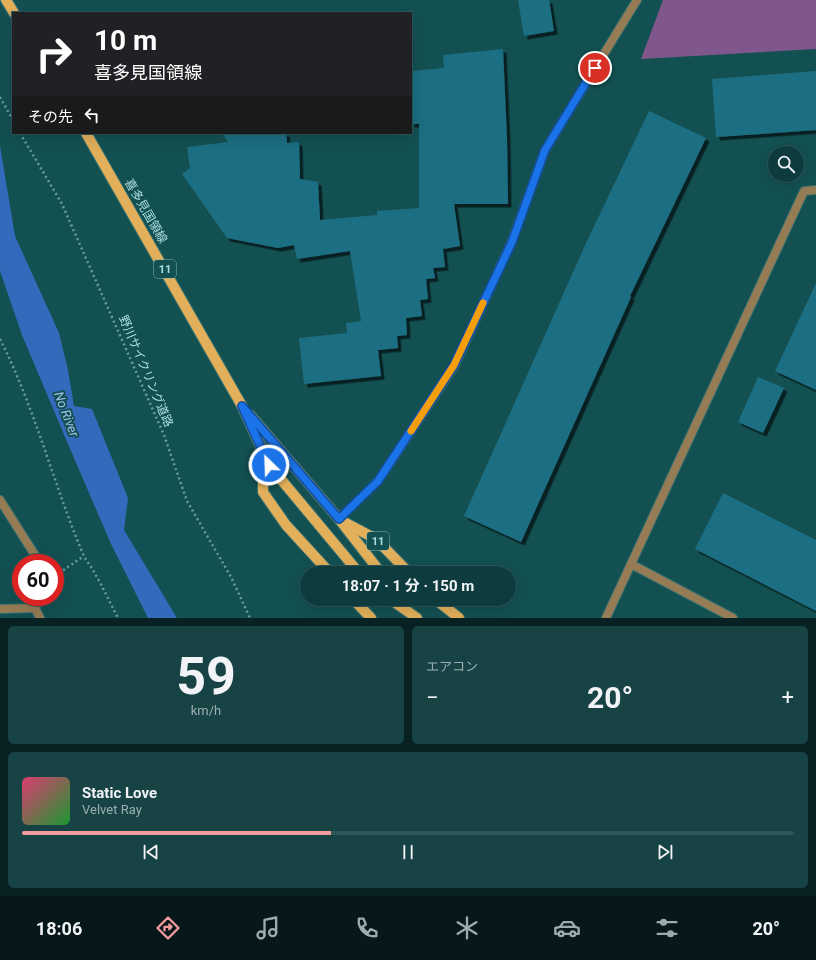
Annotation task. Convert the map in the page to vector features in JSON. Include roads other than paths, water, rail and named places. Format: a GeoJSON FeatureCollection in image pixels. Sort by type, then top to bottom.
{"type":"FeatureCollection","features":[{"type":"Feature","properties":{"kind":"main road"},"geometry":{"type":"LineString","coordinates":[[6,0],[13,12]]}},
{"type":"Feature","properties":{"kind":"main road","name":"喜多見国領線"},"geometry":{"type":"LineString","coordinates":[[87,134],[242,406],[269,465],[353,566]]}},
{"type":"Feature","properties":{"kind":"main road","name":"喜多見国領線"},"geometry":{"type":"LineString","coordinates":[[242,406],[339,519],[376,566]]}},
{"type":"Feature","properties":{"kind":"main road"},"geometry":{"type":"LineString","coordinates":[[269,465],[262,480],[263,492],[286,525],[324,566]]}},
{"type":"Feature","properties":{"kind":"main road","name":"11"},"geometry":{"type":"LineString","coordinates":[[339,519],[376,539],[402,566]]}},
{"type":"Feature","properties":{"kind":"main road"},"geometry":{"type":"LineString","coordinates":[[360,606],[371,618]]}},
{"type":"Feature","properties":{"kind":"main road"},"geometry":{"type":"LineString","coordinates":[[400,606],[416,617]]}},
{"type":"Feature","properties":{"kind":"main road"},"geometry":{"type":"LineString","coordinates":[[407,606],[416,617]]}},
{"type":"Feature","properties":{"kind":"main road"},"geometry":{"type":"LineString","coordinates":[[444,606],[460,618]]}},
{"type":"Feature","properties":{"kind":"street"},"geometry":{"type":"LineString","coordinates":[[339,519],[378,481],[454,365],[512,242],[545,150],[637,0]]}},
{"type":"Feature","properties":{"kind":"street"},"geometry":{"type":"LineString","coordinates":[[606,618],[804,191],[816,190]]}},
{"type":"Feature","properties":{"kind":"street"},"geometry":{"type":"LineString","coordinates":[[0,500],[34,554]]}},
{"type":"Feature","properties":{"kind":"street"},"geometry":{"type":"LineString","coordinates":[[631,564],[733,618]]}},
{"type":"Feature","properties":{"kind":"street"},"geometry":{"type":"LineString","coordinates":[[0,608],[35,608],[40,618]]}},
{"type":"Feature","properties":{"kind":"water","name":"No River"},"geometry":{"type":"Polygon","coordinates":[[[0,146],[15,236],[59,333],[68,370],[74,406],[92,409],[128,498],[124,530],[177,618],[148,618],[111,544],[22,335],[0,271],[0,146]]]}}]}
